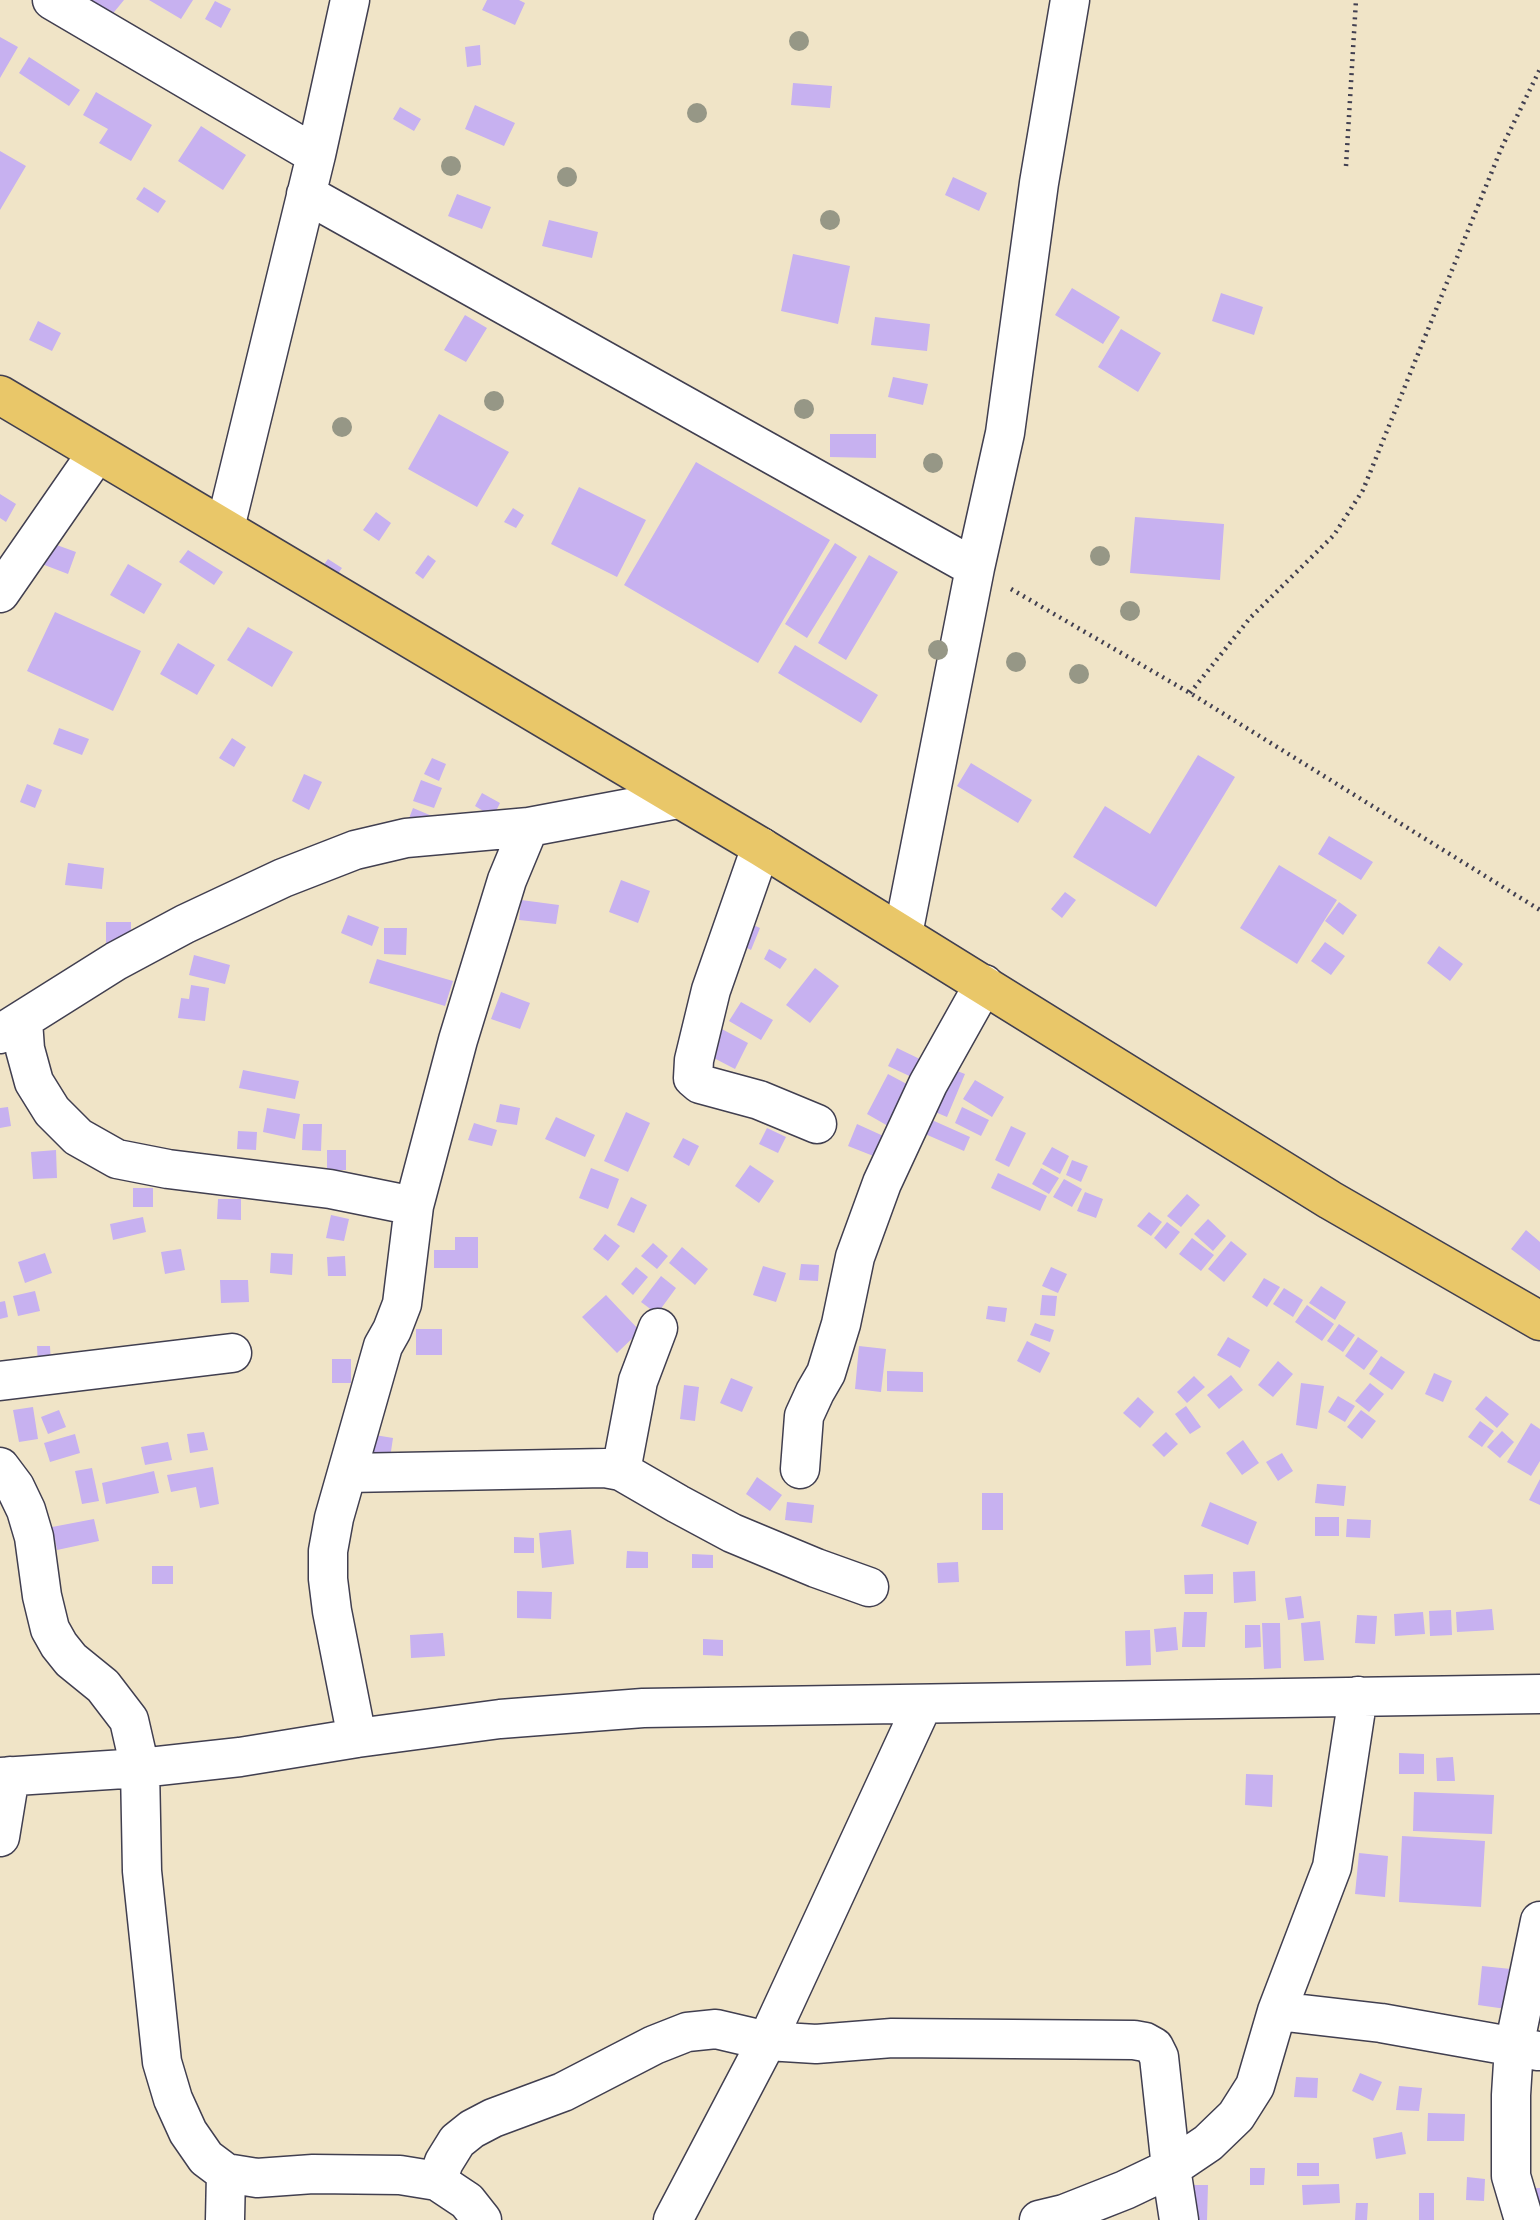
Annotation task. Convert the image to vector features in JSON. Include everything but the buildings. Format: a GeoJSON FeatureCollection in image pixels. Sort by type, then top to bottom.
{"type":"FeatureCollection","features":[{"type":"Feature","properties":{"kind":"main road"},"geometry":{"type":"LineString","coordinates":[[0,395],[761,847],[1330,1200],[1540,1321]]}},
{"type":"Feature","properties":{"kind":"street"},"geometry":{"type":"LineString","coordinates":[[52,0],[316,155]]}},
{"type":"Feature","properties":{"kind":"street"},"geometry":{"type":"LineString","coordinates":[[225,528],[316,155],[350,0]]}},
{"type":"Feature","properties":{"kind":"street"},"geometry":{"type":"LineString","coordinates":[[903,934],[975,568],[1005,433],[1038,183],[1070,0]]}},
{"type":"Feature","properties":{"kind":"street"},"geometry":{"type":"LineString","coordinates":[[306,194],[975,568]]}},
{"type":"Feature","properties":{"kind":"street"},"geometry":{"type":"LineString","coordinates":[[0,593],[97,453]]}},
{"type":"Feature","properties":{"kind":"street"},"geometry":{"type":"LineString","coordinates":[[414,1206],[330,1189],[250,1177],[168,1169],[117,1159],[78,1137],[52,1111],[34,1082],[25,1049],[12,1028],[116,961],[185,924],[283,878],[355,850],[406,838],[529,827],[678,799]]}},
{"type":"Feature","properties":{"kind":"street"},"geometry":{"type":"LineString","coordinates":[[357,1738],[328,1579],[328,1551],[334,1518],[383,1346],[402,1304],[414,1206],[465,1016],[507,880],[529,827]]}},
{"type":"Feature","properties":{"kind":"street"},"geometry":{"type":"LineString","coordinates":[[761,847],[712,990],[692,1069],[693,1078],[700,1084],[759,1100],[817,1124]]}},
{"type":"Feature","properties":{"kind":"street"},"geometry":{"type":"LineString","coordinates":[[800,1469],[804,1416],[826,1373],[841,1324],[855,1257],[882,1183],[928,1084],[984,984]]}},
{"type":"Feature","properties":{"kind":"street"},"geometry":{"type":"LineString","coordinates":[[621,1471],[638,1381],[658,1328]]}},
{"type":"Feature","properties":{"kind":"street"},"geometry":{"type":"LineString","coordinates":[[0,1381],[232,1353]]}},
{"type":"Feature","properties":{"kind":"street"},"geometry":{"type":"LineString","coordinates":[[0,1467],[26,1510],[34,1537],[42,1596],[50,1629],[71,1660],[103,1686],[129,1720],[140,1768],[142,1871],[162,2062],[173,2099],[188,2132],[206,2158],[226,2173],[257,2178],[313,2174],[400,2175],[437,2181],[467,2201],[482,2220]]}},
{"type":"Feature","properties":{"kind":"street"},"geometry":{"type":"LineString","coordinates":[[348,1473],[605,1468],[621,1471],[733,1533],[869,1587]]}},
{"type":"Feature","properties":{"kind":"street"},"geometry":{"type":"LineString","coordinates":[[0,1837],[5,1777],[140,1768],[240,1757],[500,1719],[643,1708],[922,1706],[1540,1694]]}},
{"type":"Feature","properties":{"kind":"street"},"geometry":{"type":"LineString","coordinates":[[1039,2220],[1064,2214],[1125,2190],[1171,2168],[1208,2143],[1236,2116],[1255,2086],[1277,2011],[1332,1867],[1358,1696]]}},
{"type":"Feature","properties":{"kind":"street"},"geometry":{"type":"LineString","coordinates":[[673,2220],[768,2041],[922,1706]]}},
{"type":"Feature","properties":{"kind":"street"},"geometry":{"type":"LineString","coordinates":[[1524,2220],[1511,2176],[1511,2095],[1527,2049],[1540,1921]]}},
{"type":"Feature","properties":{"kind":"street"},"geometry":{"type":"LineString","coordinates":[[1277,2011],[1381,2023],[1527,2049]]}},
{"type":"Feature","properties":{"kind":"street"},"geometry":{"type":"LineString","coordinates":[[437,2181],[444,2162],[457,2141],[472,2129],[493,2118],[563,2092],[654,2045],[687,2032],[716,2029],[768,2041],[816,2044],[892,2038],[1145,2042],[1154,2047],[1159,2057],[1179,2220]]}},
{"type":"Feature","properties":{"kind":"street"},"geometry":{"type":"LineString","coordinates":[[225,2220],[226,2173]]}},
{"type":"Feature","properties":{"kind":"path"},"geometry":{"type":"LineString","coordinates":[[1346,166],[1356,0]]}},
{"type":"Feature","properties":{"kind":"path"},"geometry":{"type":"LineString","coordinates":[[1190,693],[1250,618],[1334,535],[1363,490],[1501,149],[1540,69]]}},
{"type":"Feature","properties":{"kind":"path"},"geometry":{"type":"LineString","coordinates":[[975,568],[1190,693],[1540,910]]}}]}
